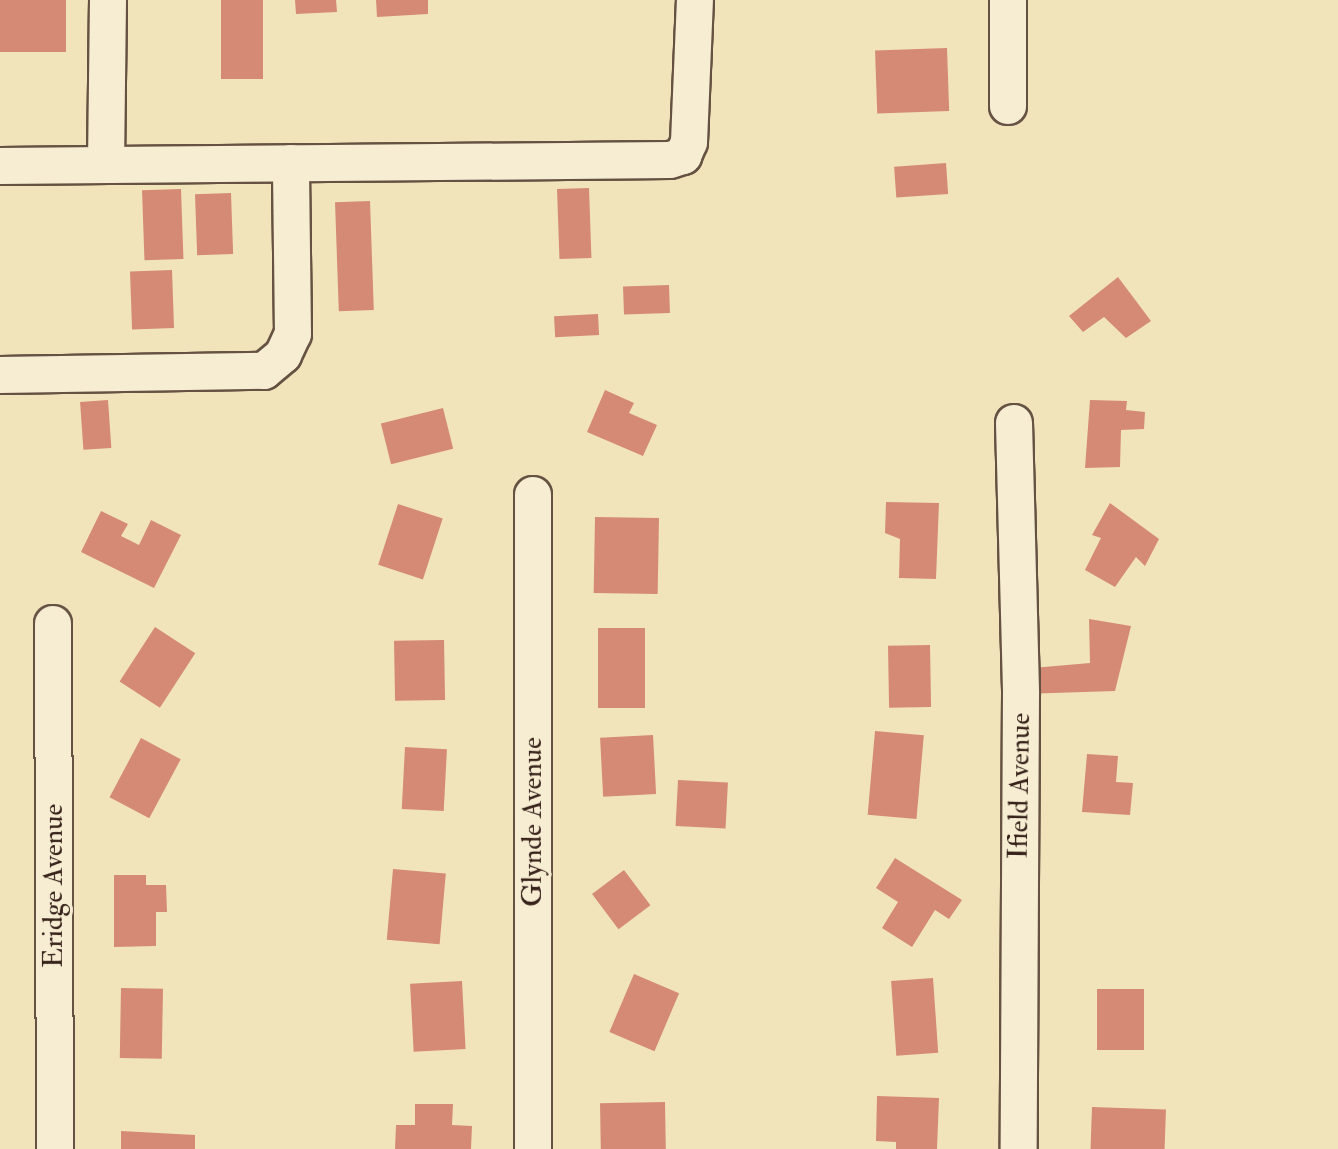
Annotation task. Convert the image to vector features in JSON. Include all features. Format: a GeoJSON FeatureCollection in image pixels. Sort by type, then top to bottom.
{"type":"FeatureCollection","features":[{"type":"Feature","properties":{"kind":"street"},"geometry":{"type":"LineString","coordinates":[[106,164],[108,0]]}},
{"type":"Feature","properties":{"kind":"street"},"geometry":{"type":"LineString","coordinates":[[0,166],[670,160],[683,156],[689,142],[695,0]]}},
{"type":"Feature","properties":{"kind":"street"},"geometry":{"type":"LineString","coordinates":[[1008,0],[1008,106]]}},
{"type":"Feature","properties":{"kind":"street"},"geometry":{"type":"LineString","coordinates":[[0,375],[264,371],[283,355],[293,334],[291,163]]}},
{"type":"Feature","properties":{"kind":"street","name":"Ifield Avenue"},"geometry":{"type":"LineString","coordinates":[[1014,423],[1021,682],[1019,1149]]}},
{"type":"Feature","properties":{"kind":"street","name":"Glynde Avenue"},"geometry":{"type":"LineString","coordinates":[[533,495],[533,1149]]}},
{"type":"Feature","properties":{"kind":"street","name":"Eridge Avenue"},"geometry":{"type":"LineString","coordinates":[[53,624],[55,1149]]}},
{"type":"Feature","properties":{"kind":"building"},"geometry":{"type":"Polygon","coordinates":[[[0,0],[66,0],[66,52],[0,52],[0,0]]]}},
{"type":"Feature","properties":{"kind":"building"},"geometry":{"type":"Polygon","coordinates":[[[221,0],[263,0],[263,79],[221,79],[221,0]]]}},
{"type":"Feature","properties":{"kind":"building"},"geometry":{"type":"Polygon","coordinates":[[[295,0],[336,0],[337,12],[296,14],[295,0]]]}},
{"type":"Feature","properties":{"kind":"building"},"geometry":{"type":"Polygon","coordinates":[[[376,0],[428,0],[428,14],[377,17],[376,0]]]}},
{"type":"Feature","properties":{"kind":"building"},"geometry":{"type":"Polygon","coordinates":[[[947,48],[949,111],[877,113],[875,51],[947,48]]]}},
{"type":"Feature","properties":{"kind":"building"},"geometry":{"type":"Polygon","coordinates":[[[946,163],[948,194],[896,198],[894,167],[946,163]]]}},
{"type":"Feature","properties":{"kind":"building"},"geometry":{"type":"Polygon","coordinates":[[[589,188],[591,258],[559,259],[557,189],[589,188]]]}},
{"type":"Feature","properties":{"kind":"building"},"geometry":{"type":"Polygon","coordinates":[[[181,189],[183,259],[144,260],[142,190],[181,189]]]}},
{"type":"Feature","properties":{"kind":"building"},"geometry":{"type":"Polygon","coordinates":[[[231,193],[233,254],[197,255],[195,194],[231,193]]]}},
{"type":"Feature","properties":{"kind":"building"},"geometry":{"type":"Polygon","coordinates":[[[370,201],[374,310],[339,311],[335,202],[370,201]]]}},
{"type":"Feature","properties":{"kind":"building"},"geometry":{"type":"Polygon","coordinates":[[[172,270],[174,328],[132,329],[130,271],[172,270]]]}},
{"type":"Feature","properties":{"kind":"building"},"geometry":{"type":"Polygon","coordinates":[[[1118,277],[1151,321],[1126,338],[1104,317],[1083,332],[1069,316],[1118,277]]]}},
{"type":"Feature","properties":{"kind":"building"},"geometry":{"type":"Polygon","coordinates":[[[669,285],[670,313],[624,315],[623,287],[669,285]]]}},
{"type":"Feature","properties":{"kind":"building"},"geometry":{"type":"Polygon","coordinates":[[[598,314],[599,335],[555,337],[554,316],[598,314]]]}},
{"type":"Feature","properties":{"kind":"building"},"geometry":{"type":"Polygon","coordinates":[[[605,390],[634,403],[629,413],[657,425],[643,456],[587,432],[605,390]]]}},
{"type":"Feature","properties":{"kind":"building"},"geometry":{"type":"Polygon","coordinates":[[[108,400],[111,448],[83,450],[80,402],[108,400]]]}},
{"type":"Feature","properties":{"kind":"building"},"geometry":{"type":"Polygon","coordinates":[[[1090,400],[1127,401],[1126,410],[1145,412],[1144,429],[1121,430],[1120,467],[1085,468],[1090,400]]]}},
{"type":"Feature","properties":{"kind":"building"},"geometry":{"type":"Polygon","coordinates":[[[443,408],[453,449],[391,464],[381,423],[443,408]]]}},
{"type":"Feature","properties":{"kind":"building"},"geometry":{"type":"Polygon","coordinates":[[[886,502],[939,503],[936,579],[899,578],[900,539],[885,533],[886,502]]]}},
{"type":"Feature","properties":{"kind":"building"},"geometry":{"type":"Polygon","coordinates":[[[1110,503],[1159,539],[1145,566],[1136,557],[1115,587],[1085,570],[1101,538],[1092,535],[1110,503]]]}},
{"type":"Feature","properties":{"kind":"building"},"geometry":{"type":"Polygon","coordinates":[[[398,504],[443,519],[423,579],[378,565],[398,504]]]}},
{"type":"Feature","properties":{"kind":"building"},"geometry":{"type":"Polygon","coordinates":[[[101,511],[128,524],[121,536],[139,545],[151,520],[181,535],[154,588],[81,552],[101,511]]]}},
{"type":"Feature","properties":{"kind":"building"},"geometry":{"type":"Polygon","coordinates":[[[595,517],[659,518],[658,594],[594,593],[595,517]]]}},
{"type":"Feature","properties":{"kind":"building"},"geometry":{"type":"Polygon","coordinates":[[[1089,619],[1131,626],[1115,691],[1021,694],[1021,669],[1090,663],[1089,619]]]}},
{"type":"Feature","properties":{"kind":"building"},"geometry":{"type":"Polygon","coordinates":[[[155,627],[195,653],[160,708],[120,682],[155,627]]]}},
{"type":"Feature","properties":{"kind":"building"},"geometry":{"type":"Polygon","coordinates":[[[598,628],[645,628],[645,708],[598,708],[598,628]]]}},
{"type":"Feature","properties":{"kind":"building"},"geometry":{"type":"Polygon","coordinates":[[[444,640],[445,700],[395,701],[394,641],[444,640]]]}},
{"type":"Feature","properties":{"kind":"building"},"geometry":{"type":"Polygon","coordinates":[[[930,645],[931,707],[889,708],[888,646],[930,645]]]}},
{"type":"Feature","properties":{"kind":"building"},"geometry":{"type":"Polygon","coordinates":[[[875,731],[924,735],[916,819],[868,815],[875,731]]]}},
{"type":"Feature","properties":{"kind":"building"},"geometry":{"type":"Polygon","coordinates":[[[653,735],[656,794],[603,797],[600,738],[653,735]]]}},
{"type":"Feature","properties":{"kind":"building"},"geometry":{"type":"Polygon","coordinates":[[[141,738],[181,759],[149,818],[110,797],[141,738]]]}},
{"type":"Feature","properties":{"kind":"building"},"geometry":{"type":"Polygon","coordinates":[[[405,747],[447,749],[444,811],[402,809],[405,747]]]}},
{"type":"Feature","properties":{"kind":"building"},"geometry":{"type":"Polygon","coordinates":[[[1087,754],[1118,756],[1116,782],[1133,783],[1130,815],[1082,812],[1087,754]]]}},
{"type":"Feature","properties":{"kind":"building"},"geometry":{"type":"Polygon","coordinates":[[[678,780],[728,783],[726,829],[676,826],[678,780]]]}},
{"type":"Feature","properties":{"kind":"building"},"geometry":{"type":"Polygon","coordinates":[[[895,858],[962,900],[949,919],[935,910],[912,947],[882,928],[898,902],[876,888],[895,858]]]}},
{"type":"Feature","properties":{"kind":"building"},"geometry":{"type":"Polygon","coordinates":[[[393,869],[446,874],[440,944],[387,940],[393,869]]]}},
{"type":"Feature","properties":{"kind":"building"},"geometry":{"type":"Polygon","coordinates":[[[624,870],[650,905],[619,929],[592,894],[624,870]]]}},
{"type":"Feature","properties":{"kind":"building"},"geometry":{"type":"Polygon","coordinates":[[[114,875],[146,875],[146,885],[166,885],[167,912],[156,912],[156,946],[114,947],[114,875]]]}},
{"type":"Feature","properties":{"kind":"building"},"geometry":{"type":"Polygon","coordinates":[[[634,974],[679,993],[654,1051],[609,1032],[634,974]]]}},
{"type":"Feature","properties":{"kind":"building"},"geometry":{"type":"Polygon","coordinates":[[[933,978],[938,1053],[896,1056],[891,981],[933,978]]]}},
{"type":"Feature","properties":{"kind":"building"},"geometry":{"type":"Polygon","coordinates":[[[462,981],[466,1049],[414,1052],[410,984],[462,981]]]}},
{"type":"Feature","properties":{"kind":"building"},"geometry":{"type":"Polygon","coordinates":[[[121,988],[163,989],[162,1059],[120,1058],[121,988]]]}},
{"type":"Feature","properties":{"kind":"building"},"geometry":{"type":"Polygon","coordinates":[[[1097,989],[1144,989],[1144,1050],[1097,1050],[1097,989]]]}},
{"type":"Feature","properties":{"kind":"building"},"geometry":{"type":"Polygon","coordinates":[[[877,1096],[939,1098],[937,1149],[896,1149],[896,1142],[876,1141],[877,1096]]]}},
{"type":"Feature","properties":{"kind":"building"},"geometry":{"type":"Polygon","coordinates":[[[665,1102],[666,1149],[601,1149],[600,1103],[665,1102]]]}},
{"type":"Feature","properties":{"kind":"building"},"geometry":{"type":"Polygon","coordinates":[[[415,1104],[453,1104],[452,1125],[472,1126],[471,1149],[395,1149],[396,1125],[415,1125],[415,1104]]]}},
{"type":"Feature","properties":{"kind":"building"},"geometry":{"type":"Polygon","coordinates":[[[1092,1107],[1166,1110],[1165,1149],[1091,1149],[1092,1107]]]}},
{"type":"Feature","properties":{"kind":"building"},"geometry":{"type":"Polygon","coordinates":[[[121,1131],[195,1135],[195,1149],[121,1149],[121,1131]]]}}]}
